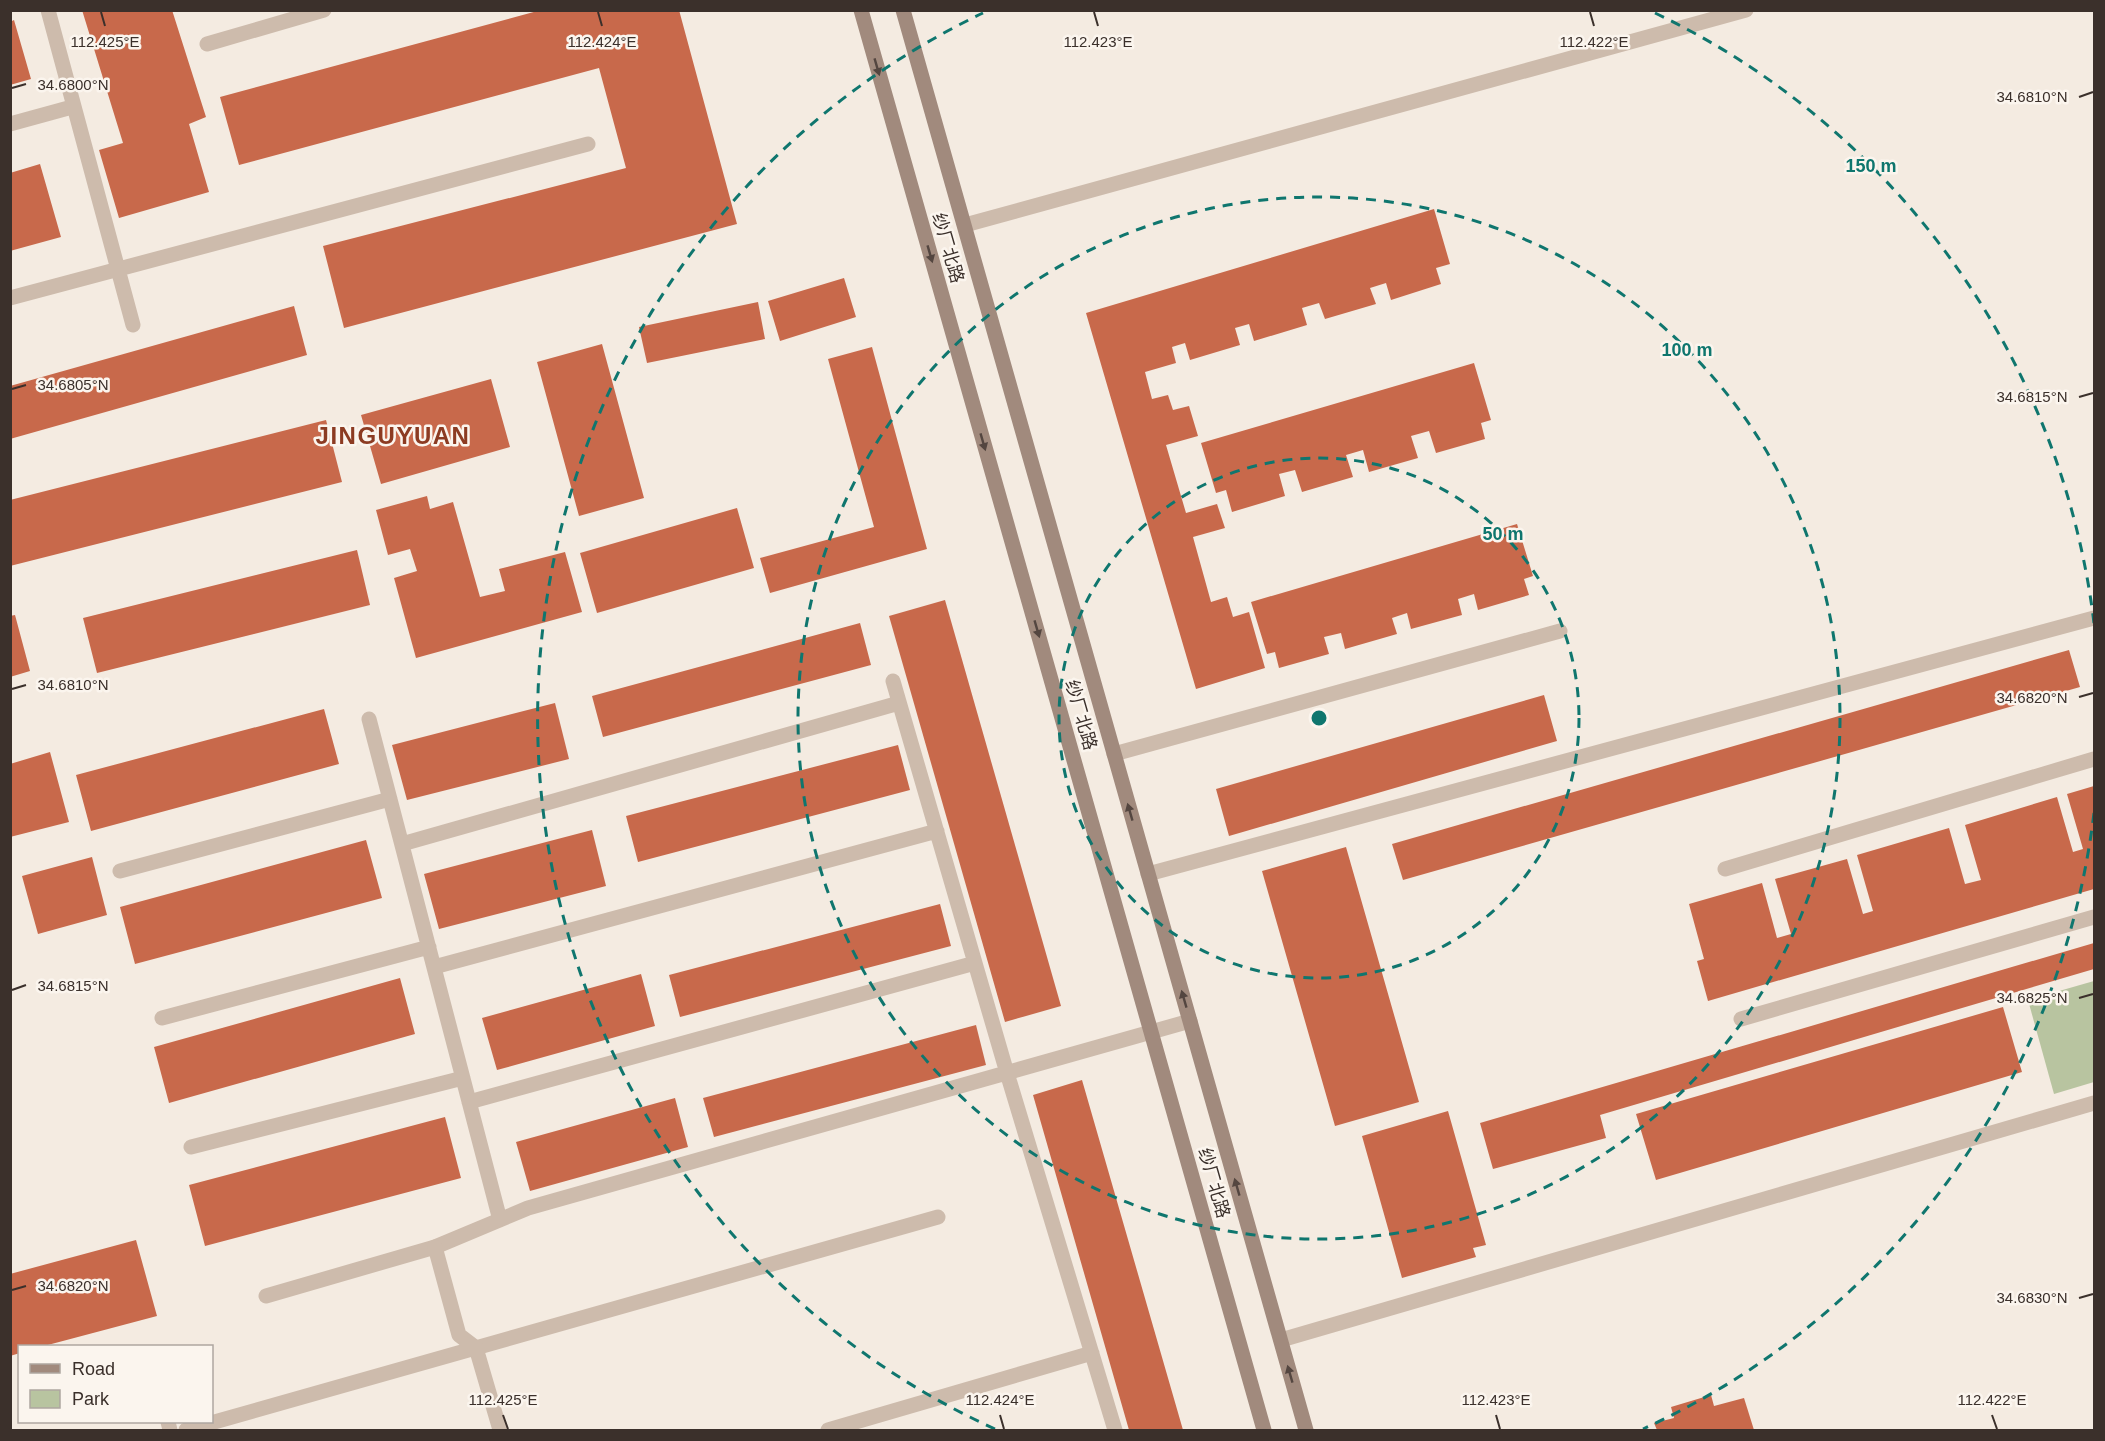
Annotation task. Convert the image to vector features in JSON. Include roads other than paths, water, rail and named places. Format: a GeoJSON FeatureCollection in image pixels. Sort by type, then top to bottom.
{"type":"FeatureCollection","features":[{"type":"Feature","properties":{"kind":"main road","name":"纱厂北路"},"geometry":{"type":"LineString","coordinates":[[861,10],[1264,1431]]}},
{"type":"Feature","properties":{"kind":"main road","name":"纱厂北路"},"geometry":{"type":"LineString","coordinates":[[903,10],[1306,1431]]}},
{"type":"Feature","properties":{"kind":"street"},"geometry":{"type":"LineString","coordinates":[[48,10],[72,107],[133,325]]}},
{"type":"Feature","properties":{"kind":"street"},"geometry":{"type":"LineString","coordinates":[[207,44],[324,10]]}},
{"type":"Feature","properties":{"kind":"street"},"geometry":{"type":"LineString","coordinates":[[965,225],[1746,10]]}},
{"type":"Feature","properties":{"kind":"street"},"geometry":{"type":"LineString","coordinates":[[10,124],[72,107]]}},
{"type":"Feature","properties":{"kind":"street"},"geometry":{"type":"LineString","coordinates":[[10,298],[588,144]]}},
{"type":"Feature","properties":{"kind":"street"},"geometry":{"type":"LineString","coordinates":[[1148,874],[2094,618]]}},
{"type":"Feature","properties":{"kind":"street"},"geometry":{"type":"LineString","coordinates":[[1114,754],[1560,631]]}},
{"type":"Feature","properties":{"kind":"street"},"geometry":{"type":"LineString","coordinates":[[893,681],[1007,1073],[1115,1431]]}},
{"type":"Feature","properties":{"kind":"street"},"geometry":{"type":"LineString","coordinates":[[402,844],[899,703]]}},
{"type":"Feature","properties":{"kind":"street"},"geometry":{"type":"LineString","coordinates":[[369,719],[500,1220]]}},
{"type":"Feature","properties":{"kind":"street"},"geometry":{"type":"LineString","coordinates":[[1725,869],[2094,759]]}},
{"type":"Feature","properties":{"kind":"street"},"geometry":{"type":"LineString","coordinates":[[120,871],[390,800]]}},
{"type":"Feature","properties":{"kind":"street"},"geometry":{"type":"LineString","coordinates":[[434,967],[937,831]]}},
{"type":"Feature","properties":{"kind":"street"},"geometry":{"type":"LineString","coordinates":[[1741,1019],[2094,917]]}},
{"type":"Feature","properties":{"kind":"street"},"geometry":{"type":"LineString","coordinates":[[162,1018],[429,947]]}},
{"type":"Feature","properties":{"kind":"street"},"geometry":{"type":"LineString","coordinates":[[469,1102],[975,963]]}},
{"type":"Feature","properties":{"kind":"street"},"geometry":{"type":"LineString","coordinates":[[266,1296],[435,1247],[528,1208],[1190,1021]]}},
{"type":"Feature","properties":{"kind":"street"},"geometry":{"type":"LineString","coordinates":[[191,1147],[463,1078]]}},
{"type":"Feature","properties":{"kind":"street"},"geometry":{"type":"LineString","coordinates":[[1281,1340],[2094,1103]]}},
{"type":"Feature","properties":{"kind":"street"},"geometry":{"type":"LineString","coordinates":[[186,1431],[938,1217]]}},
{"type":"Feature","properties":{"kind":"street"},"geometry":{"type":"LineString","coordinates":[[435,1247],[459,1335],[476,1348],[500,1431]]}},
{"type":"Feature","properties":{"kind":"street"},"geometry":{"type":"LineString","coordinates":[[828,1431],[1092,1353]]}},
{"type":"Feature","properties":{"kind":"district","name":"JINGUYUAN"},"geometry":{"type":"Point","coordinates":[393,436]}}]}
